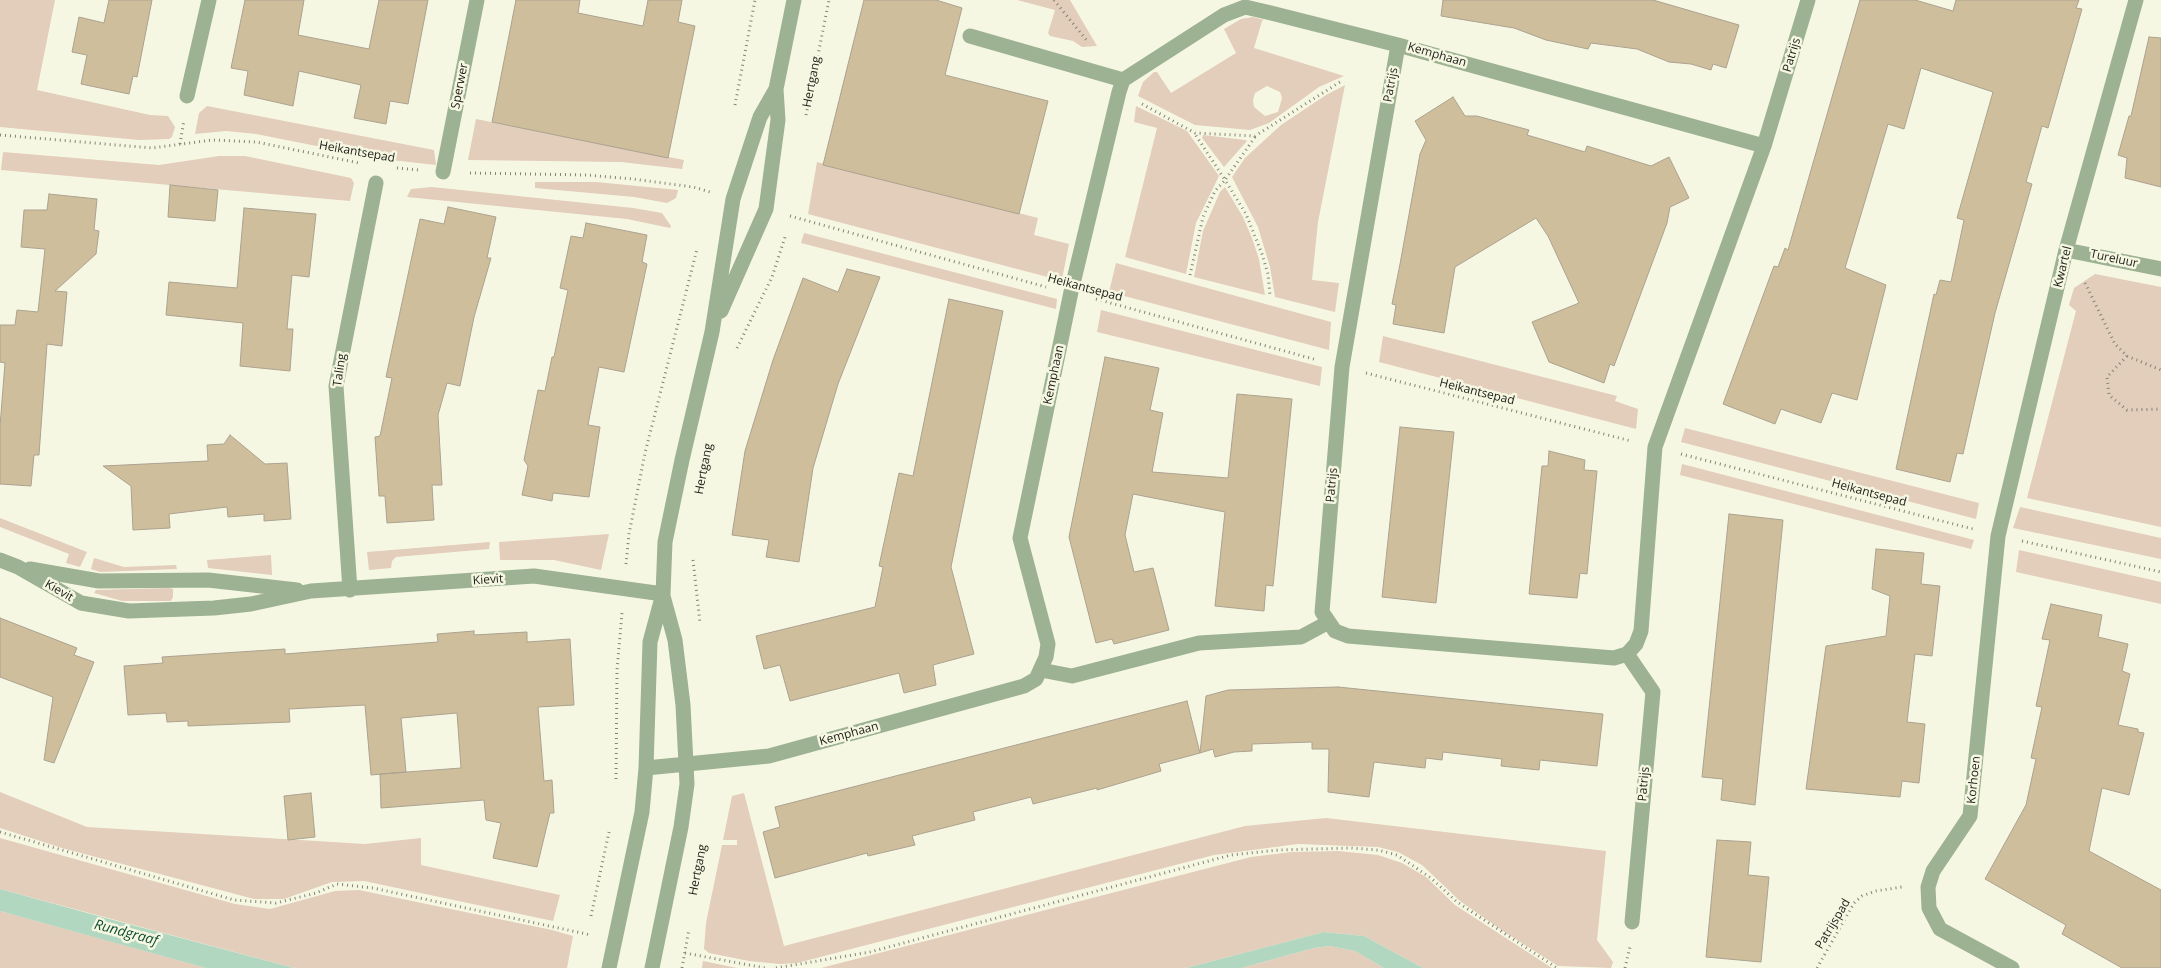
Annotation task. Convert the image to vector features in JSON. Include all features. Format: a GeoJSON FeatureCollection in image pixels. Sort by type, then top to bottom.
{"type":"FeatureCollection","features":[{"type":"Feature","properties":{"kind":"street"},"geometry":{"type":"LineString","coordinates":[[187,96],[209,0]]}},
{"type":"Feature","properties":{"kind":"street","name":"Sperwer"},"geometry":{"type":"LineString","coordinates":[[443,172],[477,0]]}},
{"type":"Feature","properties":{"kind":"street","name":"Hertgang"},"geometry":{"type":"LineString","coordinates":[[712,332],[766,209],[778,120],[776,89],[794,0]]}},
{"type":"Feature","properties":{"kind":"street","name":"Patrijs"},"geometry":{"type":"LineString","coordinates":[[1632,922],[1653,692],[1627,654],[1636,644],[1641,631],[1654,447],[1764,146],[1808,0]]}},
{"type":"Feature","properties":{"kind":"street","name":"Kwartel"},"geometry":{"type":"LineString","coordinates":[[1998,536],[2066,250],[2136,0]]}},
{"type":"Feature","properties":{"kind":"street","name":"Kemphaan"},"geometry":{"type":"LineString","coordinates":[[646,768],[769,756],[1024,686],[1036,679],[1046,657],[1048,644],[1020,538],[1071,292],[1121,86],[1224,16],[1246,7],[1398,45],[1764,146]]}},
{"type":"Feature","properties":{"kind":"street"},"geometry":{"type":"LineString","coordinates":[[970,36],[1121,86]]}},
{"type":"Feature","properties":{"kind":"street","name":"Patrijs"},"geometry":{"type":"LineString","coordinates":[[1327,623],[1322,612],[1321,600],[1342,367],[1398,45]]}},
{"type":"Feature","properties":{"kind":"street","name":"Hertgang"},"geometry":{"type":"LineString","coordinates":[[610,968],[614,941],[642,812],[646,768],[650,642],[663,594],[665,542],[712,332],[733,199],[760,117],[776,89]]}},
{"type":"Feature","properties":{"kind":"street","name":"Taling"},"geometry":{"type":"LineString","coordinates":[[350,590],[336,386],[376,183]]}},
{"type":"Feature","properties":{"kind":"street","name":"Tureluur"},"geometry":{"type":"LineString","coordinates":[[2066,250],[2161,269]]}},
{"type":"Feature","properties":{"kind":"street","name":"Korhoen"},"geometry":{"type":"LineString","coordinates":[[1998,536],[1970,816],[1933,871],[1928,887],[1929,908],[1940,929],[2012,968]]}},
{"type":"Feature","properties":{"kind":"street","name":"Kievit"},"geometry":{"type":"LineString","coordinates":[[0,560],[18,567],[81,603],[129,611],[214,608],[251,604],[311,591]]}},
{"type":"Feature","properties":{"kind":"street","name":"Kievit"},"geometry":{"type":"LineString","coordinates":[[18,567],[99,581],[208,580],[311,591],[350,590],[534,576],[663,594]]}},
{"type":"Feature","properties":{"kind":"street","name":"Hertgang"},"geometry":{"type":"LineString","coordinates":[[652,968],[681,827],[688,765],[675,640],[663,594]]}},
{"type":"Feature","properties":{"kind":"street"},"geometry":{"type":"LineString","coordinates":[[1041,670],[1072,676],[1199,643],[1302,637],[1327,623],[1335,631],[1348,636],[1601,659],[1627,654]]}},
{"type":"Feature","properties":{"kind":"path"},"geometry":{"type":"LineString","coordinates":[[734,109],[755,0]]}},
{"type":"Feature","properties":{"kind":"path","name":"Hertgang"},"geometry":{"type":"LineString","coordinates":[[805,118],[829,0]]}},
{"type":"Feature","properties":{"kind":"path"},"geometry":{"type":"LineString","coordinates":[[1054,0],[1091,46]]}},
{"type":"Feature","properties":{"kind":"path"},"geometry":{"type":"LineString","coordinates":[[1190,276],[1202,217],[1215,191],[1225,180],[1255,136],[1340,82]]}},
{"type":"Feature","properties":{"kind":"path"},"geometry":{"type":"LineString","coordinates":[[1121,86],[1195,133],[1246,214],[1268,274],[1270,295]]}},
{"type":"Feature","properties":{"kind":"path"},"geometry":{"type":"LineString","coordinates":[[1195,133],[1255,136]]}},
{"type":"Feature","properties":{"kind":"path","name":"Heikantsepad"},"geometry":{"type":"LineString","coordinates":[[0,135],[152,148],[212,140],[256,142],[360,163]]}},
{"type":"Feature","properties":{"kind":"path","name":"Heikantsepad"},"geometry":{"type":"LineString","coordinates":[[388,167],[443,172],[587,175],[694,187],[711,192],[713,183]]}},
{"type":"Feature","properties":{"kind":"path"},"geometry":{"type":"LineString","coordinates":[[733,356],[772,277],[793,208]]}},
{"type":"Feature","properties":{"kind":"path","name":"Heikantsepad"},"geometry":{"type":"LineString","coordinates":[[791,217],[1008,278],[1071,292],[1342,367],[1998,536],[2161,572]]}},
{"type":"Feature","properties":{"kind":"path"},"geometry":{"type":"LineString","coordinates":[[2066,250],[2089,290],[2115,344],[2127,356],[2161,370]]}},
{"type":"Feature","properties":{"kind":"path"},"geometry":{"type":"LineString","coordinates":[[2127,356],[2107,378],[2109,395],[2127,410],[2161,410]]}},
{"type":"Feature","properties":{"kind":"path"},"geometry":{"type":"LineString","coordinates":[[692,555],[701,631]]}},
{"type":"Feature","properties":{"kind":"path"},"geometry":{"type":"LineString","coordinates":[[0,832],[234,900],[276,903],[316,893],[337,884],[364,887],[588,934]]}},
{"type":"Feature","properties":{"kind":"path"},"geometry":{"type":"LineString","coordinates":[[776,968],[870,952],[1231,855],[1278,850],[1343,848],[1378,850],[1397,855],[1431,878],[1458,902],[1557,968]]}},
{"type":"Feature","properties":{"kind":"path","name":"Patrijspad"},"geometry":{"type":"LineString","coordinates":[[1817,968],[1854,903],[1862,896],[1900,887],[1928,887]]}},
{"type":"Feature","properties":{"kind":"path"},"geometry":{"type":"LineString","coordinates":[[682,968],[686,953],[689,925]]}},
{"type":"Feature","properties":{"kind":"shaded area"},"geometry":{"type":"Polygon","coordinates":[[[0,0],[55,0],[37,90],[150,115],[168,116],[175,127],[172,137],[169,139],[139,140],[0,127],[0,0]]]}},
{"type":"Feature","properties":{"kind":"shaded area"},"geometry":{"type":"Polygon","coordinates":[[[1017,0],[1070,0],[1097,46],[1082,47],[1073,41],[1050,36],[1048,33],[1055,10],[1017,0]]]}},
{"type":"Feature","properties":{"kind":"shaded area"},"geometry":{"type":"Polygon","coordinates":[[[1253,17],[1264,20],[1262,21],[1254,48],[1344,76],[1319,87],[1269,123],[1250,130],[1195,125],[1138,96],[1143,82],[1154,72],[1157,72],[1171,93],[1236,53],[1224,29],[1241,19],[1253,17]],[[1267,86],[1255,93],[1254,107],[1265,116],[1278,112],[1282,98],[1280,92],[1267,86]]]}},
{"type":"Feature","properties":{"kind":"shaded area"},"geometry":{"type":"Polygon","coordinates":[[[1345,85],[1318,222],[1312,280],[1339,283],[1335,312],[1275,297],[1270,267],[1258,227],[1232,177],[1245,158],[1281,125],[1326,95],[1345,85]]]}},
{"type":"Feature","properties":{"kind":"shaded area"},"geometry":{"type":"Polygon","coordinates":[[[207,106],[434,150],[436,165],[382,159],[256,134],[226,131],[195,134],[199,113],[207,106]]]}},
{"type":"Feature","properties":{"kind":"shaded area"},"geometry":{"type":"Polygon","coordinates":[[[1136,106],[1187,131],[1219,176],[1196,223],[1186,274],[1125,257],[1157,128],[1134,122],[1136,106]]]}},
{"type":"Feature","properties":{"kind":"shaded area"},"geometry":{"type":"Polygon","coordinates":[[[476,119],[684,160],[682,169],[621,162],[468,160],[476,119]]]}},
{"type":"Feature","properties":{"kind":"shaded area"},"geometry":{"type":"Polygon","coordinates":[[[1203,135],[1247,141],[1224,167],[1202,138],[1203,135]]]}},
{"type":"Feature","properties":{"kind":"shaded area"},"geometry":{"type":"Polygon","coordinates":[[[3,152],[159,165],[219,156],[245,156],[351,178],[354,183],[350,201],[1,170],[3,152]]]}},
{"type":"Feature","properties":{"kind":"shaded area"},"geometry":{"type":"Polygon","coordinates":[[[817,162],[1038,218],[1034,235],[1069,244],[1062,279],[1059,280],[808,214],[817,162]]]}},
{"type":"Feature","properties":{"kind":"shaded area"},"geometry":{"type":"Polygon","coordinates":[[[535,182],[596,182],[678,190],[676,198],[667,203],[634,197],[535,188],[535,182]]]}},
{"type":"Feature","properties":{"kind":"shaded area"},"geometry":{"type":"Polygon","coordinates":[[[432,187],[633,208],[662,213],[671,226],[670,228],[627,219],[407,197],[411,189],[432,187]]]}},
{"type":"Feature","properties":{"kind":"shaded area"},"geometry":{"type":"Polygon","coordinates":[[[1225,187],[1243,217],[1252,238],[1259,259],[1265,295],[1194,277],[1203,231],[1220,192],[1225,187]]]}},
{"type":"Feature","properties":{"kind":"shaded area"},"geometry":{"type":"Polygon","coordinates":[[[804,233],[1057,299],[1056,309],[801,243],[804,233]]]}},
{"type":"Feature","properties":{"kind":"shaded area"},"geometry":{"type":"Polygon","coordinates":[[[1116,263],[1331,322],[1329,350],[1109,292],[1116,263]]]}},
{"type":"Feature","properties":{"kind":"shaded area"},"geometry":{"type":"Polygon","coordinates":[[[2095,274],[2161,287],[2161,527],[2027,498],[2076,311],[2069,305],[2074,288],[2095,274]]]}},
{"type":"Feature","properties":{"kind":"shaded area"},"geometry":{"type":"Polygon","coordinates":[[[1101,310],[1322,367],[1320,386],[1097,332],[1101,310]]]}},
{"type":"Feature","properties":{"kind":"shaded area"},"geometry":{"type":"Polygon","coordinates":[[[1383,336],[1617,396],[1615,401],[1638,409],[1636,429],[1379,362],[1383,336]]]}},
{"type":"Feature","properties":{"kind":"shaded area"},"geometry":{"type":"Polygon","coordinates":[[[1685,428],[1979,503],[1976,519],[1681,442],[1685,428]]]}},
{"type":"Feature","properties":{"kind":"shaded area"},"geometry":{"type":"Polygon","coordinates":[[[1682,464],[1974,540],[1971,549],[1680,475],[1682,464]]]}},
{"type":"Feature","properties":{"kind":"shaded area"},"geometry":{"type":"Polygon","coordinates":[[[2020,507],[2161,538],[2161,559],[2013,528],[2020,507]]]}},
{"type":"Feature","properties":{"kind":"shaded area"},"geometry":{"type":"Polygon","coordinates":[[[0,518],[87,552],[80,567],[66,563],[69,554],[0,527],[0,518]]]}},
{"type":"Feature","properties":{"kind":"shaded area"},"geometry":{"type":"Polygon","coordinates":[[[609,534],[601,570],[554,560],[500,560],[499,542],[609,534]]]}},
{"type":"Feature","properties":{"kind":"shaded area"},"geometry":{"type":"Polygon","coordinates":[[[490,542],[489,549],[396,557],[392,561],[391,568],[369,570],[367,552],[490,542]]]}},
{"type":"Feature","properties":{"kind":"shaded area"},"geometry":{"type":"Polygon","coordinates":[[[2019,550],[2161,582],[2161,604],[2016,572],[2019,550]]]}},
{"type":"Feature","properties":{"kind":"shaded area"},"geometry":{"type":"Polygon","coordinates":[[[271,555],[272,575],[208,568],[207,560],[271,555]]]}},
{"type":"Feature","properties":{"kind":"shaded area"},"geometry":{"type":"Polygon","coordinates":[[[94,558],[124,567],[176,565],[177,569],[100,572],[91,569],[94,558]]]}},
{"type":"Feature","properties":{"kind":"shaded area"},"geometry":{"type":"Polygon","coordinates":[[[173,589],[171,601],[122,601],[94,593],[96,590],[173,589]]]}},
{"type":"Feature","properties":{"kind":"shaded area"},"geometry":{"type":"Polygon","coordinates":[[[0,792],[87,827],[365,844],[421,838],[421,865],[560,895],[553,921],[364,881],[332,882],[284,899],[254,899],[62,848],[0,828],[0,792]]]}},
{"type":"Feature","properties":{"kind":"shaded area"},"geometry":{"type":"Polygon","coordinates":[[[744,793],[784,946],[1245,826],[1326,818],[1606,851],[1597,940],[1613,962],[1611,968],[1558,966],[1460,901],[1422,865],[1398,852],[1378,847],[1298,844],[1214,855],[797,963],[780,964],[749,961],[709,953],[704,949],[706,923],[722,845],[737,845],[737,840],[723,840],[732,796],[744,793]]]}},
{"type":"Feature","properties":{"kind":"shaded area"},"geometry":{"type":"Polygon","coordinates":[[[0,838],[235,904],[270,909],[335,891],[359,890],[552,930],[573,936],[567,968],[294,968],[0,889],[0,838]]]}},
{"type":"Feature","properties":{"kind":"shaded area"},"geometry":{"type":"Polygon","coordinates":[[[1338,851],[1378,855],[1402,863],[1426,877],[1455,905],[1552,968],[1423,968],[1364,936],[1324,932],[1186,968],[821,968],[1251,857],[1292,852],[1338,851]]]}},
{"type":"Feature","properties":{"kind":"shaded area"},"geometry":{"type":"Polygon","coordinates":[[[0,911],[102,939],[206,968],[0,968],[0,911]]]}},
{"type":"Feature","properties":{"kind":"shaded area"},"geometry":{"type":"Polygon","coordinates":[[[1330,946],[1355,951],[1384,968],[1241,968],[1314,948],[1330,946]]]}},
{"type":"Feature","properties":{"kind":"shaded area"},"geometry":{"type":"Polygon","coordinates":[[[703,961],[737,968],[702,968],[703,961]]]}},
{"type":"Feature","properties":{"kind":"water","name":"Rundgraaf"},"geometry":{"type":"Polygon","coordinates":[[[0,889],[294,968],[206,968],[0,911],[0,889]]]}},
{"type":"Feature","properties":{"kind":"water"},"geometry":{"type":"Polygon","coordinates":[[[1324,932],[1364,936],[1423,968],[1384,968],[1355,951],[1330,946],[1314,948],[1241,968],[1186,968],[1324,932]]]}},
{"type":"Feature","properties":{"kind":"building"},"geometry":{"type":"Polygon","coordinates":[[[109,0],[152,0],[137,77],[133,76],[129,94],[81,84],[87,55],[72,52],[79,17],[104,23],[109,0]]]}},
{"type":"Feature","properties":{"kind":"building"},"geometry":{"type":"Polygon","coordinates":[[[245,0],[304,0],[298,35],[369,49],[379,0],[428,0],[408,104],[390,101],[386,124],[354,118],[361,85],[299,71],[293,106],[244,95],[248,71],[231,68],[245,0]]]}},
{"type":"Feature","properties":{"kind":"building"},"geometry":{"type":"Polygon","coordinates":[[[516,0],[580,0],[578,13],[643,26],[648,0],[682,0],[678,22],[695,26],[668,158],[492,122],[516,0]]]}},
{"type":"Feature","properties":{"kind":"building"},"geometry":{"type":"Polygon","coordinates":[[[864,0],[936,0],[962,8],[945,75],[1048,101],[1019,214],[823,165],[864,0]]]}},
{"type":"Feature","properties":{"kind":"building"},"geometry":{"type":"Polygon","coordinates":[[[1443,0],[1653,0],[1739,25],[1726,68],[1713,64],[1711,70],[1691,64],[1669,62],[1637,49],[1591,43],[1588,49],[1546,40],[1514,28],[1441,16],[1443,0]]]}},
{"type":"Feature","properties":{"kind":"building"},"geometry":{"type":"Polygon","coordinates":[[[1860,0],[1915,0],[1953,11],[1956,0],[2079,0],[2076,8],[2082,9],[2048,128],[2042,126],[2026,182],[2032,184],[1995,313],[1963,454],[1957,453],[1950,482],[1896,469],[1934,294],[1936,295],[1940,280],[1951,282],[1964,220],[1957,218],[1993,92],[1921,68],[1904,129],[1888,124],[1845,268],[1886,285],[1857,400],[1832,393],[1821,423],[1781,409],[1775,424],[1723,404],[1774,266],[1778,267],[1785,248],[1788,250],[1860,0]]]}},
{"type":"Feature","properties":{"kind":"building"},"geometry":{"type":"Polygon","coordinates":[[[2149,37],[2161,38],[2161,187],[2125,178],[2127,158],[2118,155],[2129,116],[2131,116],[2149,37]]]}},
{"type":"Feature","properties":{"kind":"building"},"geometry":{"type":"Polygon","coordinates":[[[1453,97],[1465,116],[1477,116],[1529,130],[1527,135],[1585,152],[1587,146],[1651,166],[1669,157],[1689,198],[1670,207],[1667,223],[1614,366],[1610,364],[1604,383],[1549,362],[1532,322],[1579,303],[1548,236],[1536,218],[1455,267],[1444,333],[1393,324],[1396,305],[1392,304],[1420,154],[1426,140],[1415,121],[1453,97]]]}},
{"type":"Feature","properties":{"kind":"building"},"geometry":{"type":"Polygon","coordinates":[[[170,185],[218,190],[215,221],[168,217],[170,185]]]}},
{"type":"Feature","properties":{"kind":"building"},"geometry":{"type":"Polygon","coordinates":[[[49,194],[97,199],[94,230],[99,231],[96,254],[55,291],[67,292],[62,346],[47,344],[39,455],[34,455],[31,486],[0,484],[0,426],[5,363],[0,362],[0,325],[15,325],[17,310],[38,312],[45,249],[21,247],[24,210],[47,210],[49,194]]]}},
{"type":"Feature","properties":{"kind":"building"},"geometry":{"type":"Polygon","coordinates":[[[448,207],[496,217],[487,258],[491,258],[474,317],[460,386],[447,383],[438,415],[442,485],[432,485],[434,520],[387,523],[385,496],[379,496],[375,437],[380,436],[392,378],[386,377],[420,219],[444,224],[448,207]]]}},
{"type":"Feature","properties":{"kind":"building"},"geometry":{"type":"Polygon","coordinates":[[[244,208],[316,214],[309,277],[292,275],[287,329],[293,329],[290,371],[240,366],[243,323],[166,315],[169,282],[237,288],[244,208]]]}},
{"type":"Feature","properties":{"kind":"building"},"geometry":{"type":"Polygon","coordinates":[[[586,223],[647,235],[642,262],[647,264],[624,372],[599,367],[588,425],[600,427],[589,497],[553,493],[552,501],[522,495],[528,466],[524,460],[538,390],[545,391],[552,357],[554,357],[568,290],[560,288],[571,236],[583,238],[586,223]]]}},
{"type":"Feature","properties":{"kind":"building"},"geometry":{"type":"Polygon","coordinates":[[[847,269],[880,277],[838,384],[813,468],[799,562],[766,557],[769,540],[732,535],[745,451],[773,360],[803,278],[838,292],[847,269]]]}},
{"type":"Feature","properties":{"kind":"building"},"geometry":{"type":"Polygon","coordinates":[[[949,299],[1003,311],[951,567],[974,654],[933,665],[936,685],[904,693],[899,673],[790,701],[780,665],[764,669],[756,636],[875,607],[883,567],[879,566],[899,473],[913,476],[949,299]]]}},
{"type":"Feature","properties":{"kind":"building"},"geometry":{"type":"Polygon","coordinates":[[[1105,357],[1159,368],[1150,410],[1163,413],[1152,472],[1228,478],[1237,394],[1292,399],[1273,586],[1266,585],[1264,611],[1215,606],[1225,512],[1133,494],[1125,535],[1134,572],[1153,568],[1169,630],[1114,644],[1112,639],[1096,643],[1069,537],[1105,357]]]}},
{"type":"Feature","properties":{"kind":"building"},"geometry":{"type":"Polygon","coordinates":[[[1400,427],[1454,432],[1436,603],[1382,597],[1400,427]]]}},
{"type":"Feature","properties":{"kind":"building"},"geometry":{"type":"Polygon","coordinates":[[[230,435],[265,464],[287,463],[291,519],[264,521],[264,514],[228,517],[227,507],[169,514],[170,528],[133,530],[131,486],[103,466],[208,461],[207,445],[224,444],[230,435]]]}},
{"type":"Feature","properties":{"kind":"building"},"geometry":{"type":"Polygon","coordinates":[[[1549,451],[1585,460],[1584,470],[1597,471],[1587,574],[1580,573],[1577,598],[1529,594],[1542,466],[1548,466],[1549,451]]]}},
{"type":"Feature","properties":{"kind":"building"},"geometry":{"type":"Polygon","coordinates":[[[1729,514],[1783,520],[1755,805],[1721,800],[1723,779],[1702,777],[1729,514]]]}},
{"type":"Feature","properties":{"kind":"building"},"geometry":{"type":"Polygon","coordinates":[[[1876,549],[1924,553],[1921,584],[1940,586],[1932,656],[1915,654],[1907,722],[1925,724],[1919,783],[1902,781],[1900,797],[1806,789],[1826,646],[1886,636],[1890,596],[1872,589],[1876,549]]]}},
{"type":"Feature","properties":{"kind":"building"},"geometry":{"type":"Polygon","coordinates":[[[2051,604],[2102,615],[2098,637],[2128,644],[2122,671],[2130,674],[2118,725],[2138,729],[2138,732],[2144,733],[2129,795],[2102,788],[2089,851],[2161,890],[2161,968],[2122,968],[2062,934],[2066,925],[1985,879],[2026,805],[2036,759],[2031,758],[2042,707],[2036,706],[2050,640],[2042,639],[2051,604]]]}},
{"type":"Feature","properties":{"kind":"building"},"geometry":{"type":"Polygon","coordinates":[[[0,618],[77,648],[74,655],[94,662],[54,763],[44,760],[53,697],[0,677],[0,618]]]}},
{"type":"Feature","properties":{"kind":"building"},"geometry":{"type":"Polygon","coordinates":[[[474,631],[474,635],[527,632],[527,642],[570,639],[574,705],[538,707],[544,781],[552,780],[554,813],[550,813],[537,867],[493,858],[501,823],[486,820],[484,800],[381,808],[380,774],[371,775],[365,705],[289,709],[290,722],[188,726],[188,721],[167,722],[166,713],[128,715],[124,666],[163,663],[162,657],[285,649],[285,654],[438,642],[437,634],[474,631]],[[457,713],[401,718],[406,772],[400,773],[461,768],[457,713]]]}},
{"type":"Feature","properties":{"kind":"building"},"geometry":{"type":"Polygon","coordinates":[[[1338,687],[1603,714],[1597,766],[1540,760],[1539,770],[1501,766],[1502,759],[1443,752],[1442,760],[1426,758],[1425,768],[1374,762],[1369,797],[1328,792],[1329,749],[1312,749],[1312,742],[1252,744],[1252,751],[1234,752],[1215,757],[1213,749],[1200,753],[1206,696],[1228,690],[1338,687]]]}},
{"type":"Feature","properties":{"kind":"building"},"geometry":{"type":"Polygon","coordinates":[[[1187,701],[1200,753],[1159,764],[1161,771],[1097,790],[1097,788],[1033,804],[1031,797],[973,812],[975,820],[912,836],[915,845],[868,856],[867,853],[775,878],[763,832],[780,827],[775,807],[1187,701]]]}},
{"type":"Feature","properties":{"kind":"building"},"geometry":{"type":"Polygon","coordinates":[[[311,793],[315,837],[288,840],[284,796],[311,793]]]}},
{"type":"Feature","properties":{"kind":"building"},"geometry":{"type":"Polygon","coordinates":[[[1717,840],[1751,842],[1748,875],[1769,877],[1761,962],[1706,957],[1717,840]]]}}]}
